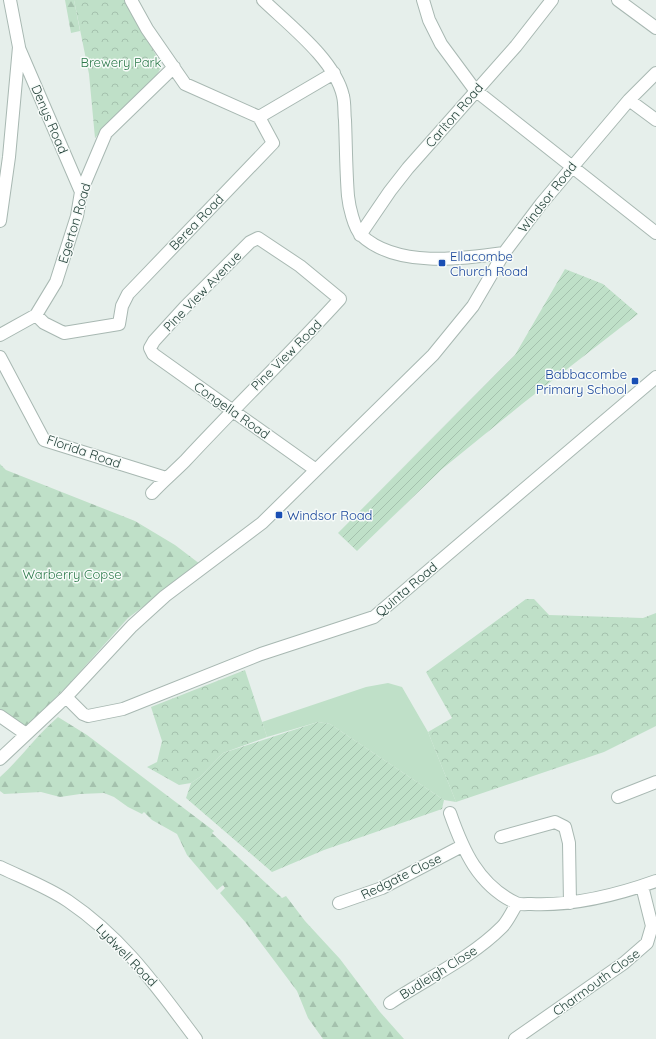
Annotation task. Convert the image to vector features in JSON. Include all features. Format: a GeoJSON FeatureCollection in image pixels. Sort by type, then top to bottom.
{"type":"FeatureCollection","features":[{"type":"Feature","properties":{"kind":"street"},"geometry":{"type":"LineString","coordinates":[[0,220],[9,158],[18,47],[10,0]]}},
{"type":"Feature","properties":{"kind":"street"},"geometry":{"type":"LineString","coordinates":[[131,0],[147,29],[185,84],[259,117],[334,73]]}},
{"type":"Feature","properties":{"kind":"street"},"geometry":{"type":"LineString","coordinates":[[263,0],[274,5],[334,73],[343,96],[351,212],[360,235],[375,244],[416,258],[465,258],[504,253]]}},
{"type":"Feature","properties":{"kind":"street"},"geometry":{"type":"LineString","coordinates":[[423,0],[429,20],[441,44],[475,90],[656,233]]}},
{"type":"Feature","properties":{"kind":"street","name":"Carlton Road"},"geometry":{"type":"LineString","coordinates":[[360,235],[390,191],[408,168],[475,90],[516,46],[552,0]]}},
{"type":"Feature","properties":{"kind":"street"},"geometry":{"type":"LineString","coordinates":[[618,0],[656,28]]}},
{"type":"Feature","properties":{"kind":"street","name":"Denys Road"},"geometry":{"type":"LineString","coordinates":[[18,47],[81,192]]}},
{"type":"Feature","properties":{"kind":"street","name":"Egerton Road"},"geometry":{"type":"LineString","coordinates":[[0,335],[36,315],[56,282],[77,216],[81,192],[106,133],[174,67]]}},
{"type":"Feature","properties":{"kind":"street","name":"Windsor Road"},"geometry":{"type":"LineString","coordinates":[[0,759],[66,697],[132,626],[165,596],[262,523],[433,355],[474,306],[504,253],[572,166],[629,100],[656,74]]}},
{"type":"Feature","properties":{"kind":"street"},"geometry":{"type":"LineString","coordinates":[[629,100],[656,120]]}},
{"type":"Feature","properties":{"kind":"street","name":"Berea Road"},"geometry":{"type":"LineString","coordinates":[[36,315],[44,323],[64,332],[119,324],[122,306],[128,294],[273,143],[259,117]]}},
{"type":"Feature","properties":{"kind":"street","name":"Pine View Avenue"},"geometry":{"type":"LineString","coordinates":[[150,348],[154,341],[205,287],[250,242],[258,238],[300,266],[340,299]]}},
{"type":"Feature","properties":{"kind":"street","name":"Pine View Road"},"geometry":{"type":"LineString","coordinates":[[152,493],[313,329],[340,299]]}},
{"type":"Feature","properties":{"kind":"street","name":"Congella Road"},"geometry":{"type":"LineString","coordinates":[[150,348],[153,354],[231,411],[270,436],[316,470]]}},
{"type":"Feature","properties":{"kind":"street","name":"Florida Road"},"geometry":{"type":"LineString","coordinates":[[0,357],[44,440],[166,478]]}},
{"type":"Feature","properties":{"kind":"street","name":"Quinta Road"},"geometry":{"type":"LineString","coordinates":[[66,697],[83,714],[88,716],[123,709],[261,654],[374,617],[656,377]]}},
{"type":"Feature","properties":{"kind":"street"},"geometry":{"type":"LineString","coordinates":[[0,716],[26,734]]}},
{"type":"Feature","properties":{"kind":"street"},"geometry":{"type":"LineString","coordinates":[[618,797],[656,782]]}},
{"type":"Feature","properties":{"kind":"street"},"geometry":{"type":"LineString","coordinates":[[450,813],[462,846],[489,885],[517,904],[570,903],[642,886],[656,881]]}},
{"type":"Feature","properties":{"kind":"street"},"geometry":{"type":"LineString","coordinates":[[501,837],[555,822],[565,827],[570,850],[570,903]]}},
{"type":"Feature","properties":{"kind":"street","name":"Redgate Close"},"geometry":{"type":"LineString","coordinates":[[339,903],[382,888],[462,846]]}},
{"type":"Feature","properties":{"kind":"street","name":"Lydwell Road"},"geometry":{"type":"LineString","coordinates":[[0,867],[67,900],[99,924],[122,945],[158,987],[196,1039]]}},
{"type":"Feature","properties":{"kind":"street","name":"Charmouth Close"},"geometry":{"type":"LineString","coordinates":[[515,1039],[624,963],[647,943],[652,926],[642,886]]}},
{"type":"Feature","properties":{"kind":"street","name":"Budleigh Close"},"geometry":{"type":"LineString","coordinates":[[390,1003],[424,980],[456,963],[479,946],[503,926],[517,904]]}},
{"type":"Feature","properties":{"kind":"green space"},"geometry":{"type":"Polygon","coordinates":[[[65,0],[74,0],[80,31],[71,33],[65,0]]]}},
{"type":"Feature","properties":{"kind":"green space","name":"Brewery Park"},"geometry":{"type":"Polygon","coordinates":[[[74,0],[125,0],[162,66],[156,76],[95,138],[89,74],[74,0]]]}},
{"type":"Feature","properties":{"kind":"green space"},"geometry":{"type":"Polygon","coordinates":[[[565,269],[603,284],[638,314],[522,404],[442,469],[357,551],[338,533],[515,355],[565,269]]]}},
{"type":"Feature","properties":{"kind":"green space","name":"Warberry Copse"},"geometry":{"type":"Polygon","coordinates":[[[0,464],[6,470],[135,521],[175,545],[200,564],[128,618],[69,684],[21,732],[0,712],[0,464]]]}},
{"type":"Feature","properties":{"kind":"green space"},"geometry":{"type":"Polygon","coordinates":[[[526,599],[534,599],[549,615],[643,618],[656,613],[656,726],[604,752],[456,802],[428,732],[452,718],[426,672],[526,599]]]}},
{"type":"Feature","properties":{"kind":"green space"},"geometry":{"type":"Polygon","coordinates":[[[245,670],[267,737],[223,753],[200,777],[191,783],[179,785],[147,767],[157,762],[162,741],[151,707],[245,670]]]}},
{"type":"Feature","properties":{"kind":"green space"},"geometry":{"type":"Polygon","coordinates":[[[388,683],[402,687],[428,732],[456,802],[444,800],[330,724],[318,722],[267,737],[262,722],[366,687],[388,683]]]}},
{"type":"Feature","properties":{"kind":"green space"},"geometry":{"type":"Polygon","coordinates":[[[58,717],[87,735],[214,831],[212,833],[282,898],[286,896],[305,921],[340,959],[380,1012],[404,1039],[323,1039],[308,1018],[297,991],[246,923],[220,893],[225,888],[223,885],[217,890],[187,855],[177,834],[152,820],[144,812],[142,814],[128,807],[114,797],[104,793],[60,797],[41,792],[4,794],[0,791],[0,777],[58,717]]]}},
{"type":"Feature","properties":{"kind":"green space"},"geometry":{"type":"Polygon","coordinates":[[[318,722],[330,724],[444,800],[442,809],[324,850],[272,872],[186,798],[191,783],[200,777],[223,753],[318,722]]]}},
{"type":"Feature","properties":{"kind":"place","name":"Ellacombe Church Road"},"geometry":{"type":"Point","coordinates":[442,263]}},
{"type":"Feature","properties":{"kind":"place","name":"Babbacombe Primary School"},"geometry":{"type":"Point","coordinates":[635,381]}},
{"type":"Feature","properties":{"kind":"place","name":"Windsor Road"},"geometry":{"type":"Point","coordinates":[279,515]}}]}
